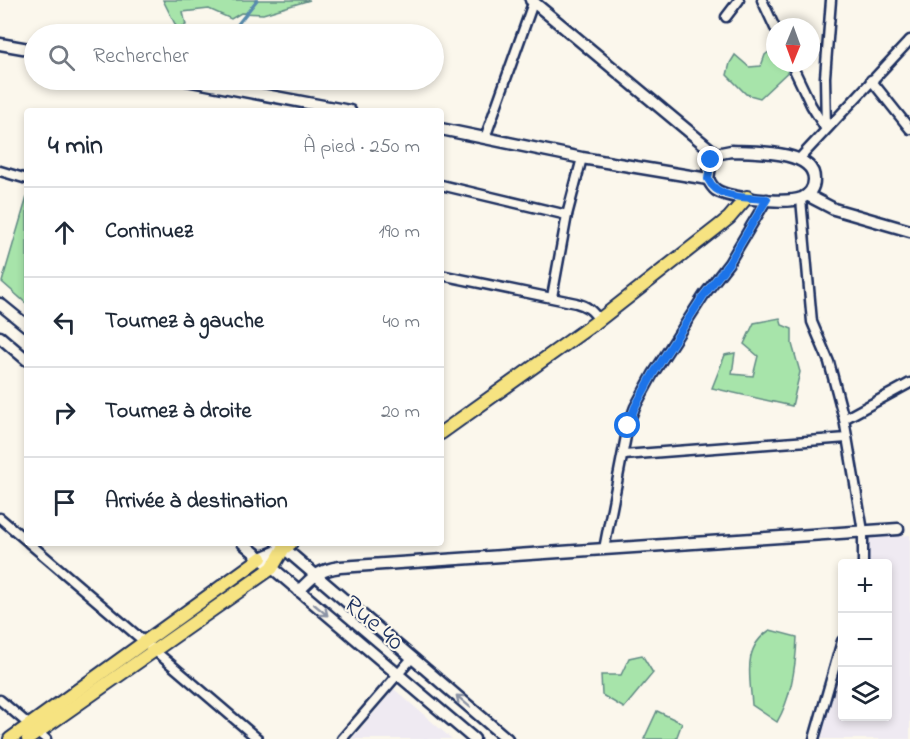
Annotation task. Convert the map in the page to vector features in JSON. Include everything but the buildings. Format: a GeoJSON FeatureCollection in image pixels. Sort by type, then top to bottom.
{"type":"FeatureCollection","features":[{"type":"Feature","properties":{"kind":"main road"},"geometry":{"type":"LineString","coordinates":[[532,1],[716,154]]}},
{"type":"Feature","properties":{"kind":"main road"},"geometry":{"type":"LineString","coordinates":[[0,44],[24,48]]}},
{"type":"Feature","properties":{"kind":"main road"},"geometry":{"type":"LineString","coordinates":[[233,90],[317,108]]}},
{"type":"Feature","properties":{"kind":"main road"},"geometry":{"type":"LineString","coordinates":[[444,130],[582,158],[708,179],[717,191],[733,196],[783,201],[804,197],[910,231]]}},
{"type":"Feature","properties":{"kind":"main road"},"geometry":{"type":"LineString","coordinates":[[708,179],[711,160],[716,154],[731,151],[784,155],[799,159],[811,169],[814,175],[814,182],[804,197]]}},
{"type":"Feature","properties":{"kind":"main road"},"geometry":{"type":"LineString","coordinates":[[444,430],[598,320],[720,226],[747,197]]}},
{"type":"Feature","properties":{"kind":"main road"},"geometry":{"type":"LineString","coordinates":[[0,304],[24,324]]}},
{"type":"Feature","properties":{"kind":"main road"},"geometry":{"type":"LineString","coordinates":[[0,337],[24,357]]}},
{"type":"Feature","properties":{"kind":"main road"},"geometry":{"type":"LineString","coordinates":[[299,591],[315,575],[327,569],[340,567],[898,528]]}},
{"type":"Feature","properties":{"kind":"main road","name":"Rue 40"},"geometry":{"type":"LineString","coordinates":[[247,546],[474,739]]}},
{"type":"Feature","properties":{"kind":"main road"},"geometry":{"type":"LineString","coordinates":[[10,739],[35,734],[261,558],[282,546]]}},
{"type":"Feature","properties":{"kind":"main road"},"geometry":{"type":"LineString","coordinates":[[150,646],[272,568],[283,546]]}},
{"type":"Feature","properties":{"kind":"main road","name":"Rue 40"},"geometry":{"type":"LineString","coordinates":[[285,546],[315,575],[507,739]]}},
{"type":"Feature","properties":{"kind":"street"},"geometry":{"type":"LineString","coordinates":[[726,17],[739,0]]}},
{"type":"Feature","properties":{"kind":"street"},"geometry":{"type":"LineString","coordinates":[[762,0],[770,18]]}},
{"type":"Feature","properties":{"kind":"street"},"geometry":{"type":"LineString","coordinates":[[826,129],[825,77],[831,0]]}},
{"type":"Feature","properties":{"kind":"street"},"geometry":{"type":"LineString","coordinates":[[485,138],[532,1]]}},
{"type":"Feature","properties":{"kind":"street"},"geometry":{"type":"LineString","coordinates":[[799,159],[910,40]]}},
{"type":"Feature","properties":{"kind":"street"},"geometry":{"type":"LineString","coordinates":[[795,72],[811,105],[826,129]]}},
{"type":"Feature","properties":{"kind":"street"},"geometry":{"type":"LineString","coordinates":[[871,80],[910,129]]}},
{"type":"Feature","properties":{"kind":"street"},"geometry":{"type":"LineString","coordinates":[[552,297],[567,215],[582,158]]}},
{"type":"Feature","properties":{"kind":"street"},"geometry":{"type":"LineString","coordinates":[[0,171],[24,178]]}},
{"type":"Feature","properties":{"kind":"street"},"geometry":{"type":"LineString","coordinates":[[444,186],[567,215]]}},
{"type":"Feature","properties":{"kind":"street"},"geometry":{"type":"LineString","coordinates":[[804,197],[813,322],[829,362],[844,419],[863,531],[863,559]]}},
{"type":"Feature","properties":{"kind":"street"},"geometry":{"type":"LineString","coordinates":[[604,549],[632,416],[653,374],[704,295],[729,263],[767,199]]}},
{"type":"Feature","properties":{"kind":"street"},"geometry":{"type":"LineString","coordinates":[[444,276],[585,305],[592,310],[598,320]]}},
{"type":"Feature","properties":{"kind":"street"},"geometry":{"type":"LineString","coordinates":[[844,419],[910,383]]}},
{"type":"Feature","properties":{"kind":"street"},"geometry":{"type":"LineString","coordinates":[[624,455],[847,438]]}},
{"type":"Feature","properties":{"kind":"street"},"geometry":{"type":"LineString","coordinates":[[0,518],[24,539]]}},
{"type":"Feature","properties":{"kind":"street"},"geometry":{"type":"LineString","coordinates":[[33,546],[258,739]]}},
{"type":"Feature","properties":{"kind":"street"},"geometry":{"type":"LineString","coordinates":[[342,739],[412,658]]}},
{"type":"Feature","properties":{"kind":"street"},"geometry":{"type":"LineString","coordinates":[[814,739],[838,658]]}},
{"type":"Feature","properties":{"kind":"street"},"geometry":{"type":"LineString","coordinates":[[0,700],[35,734]]}},
{"type":"Feature","properties":{"kind":"shaded area"},"geometry":{"type":"Polygon","coordinates":[[[910,535],[910,739],[821,739],[838,674],[838,721],[892,721],[892,559],[868,559],[870,538],[910,535]]]}},
{"type":"Feature","properties":{"kind":"shaded area"},"geometry":{"type":"Polygon","coordinates":[[[394,689],[452,739],[352,739],[394,689]]]}},
{"type":"Feature","properties":{"kind":"green space"},"geometry":{"type":"Polygon","coordinates":[[[163,0],[310,0],[263,14],[241,13],[231,19],[209,9],[183,12],[186,24],[175,24],[163,0]]]}},
{"type":"Feature","properties":{"kind":"green space"},"geometry":{"type":"Polygon","coordinates":[[[735,55],[749,67],[761,66],[765,55],[766,72],[788,72],[760,98],[746,94],[727,75],[730,63],[735,55]]]}},
{"type":"Feature","properties":{"kind":"green space"},"geometry":{"type":"Polygon","coordinates":[[[24,207],[24,301],[2,282],[24,207]]]}},
{"type":"Feature","properties":{"kind":"green space"},"geometry":{"type":"Polygon","coordinates":[[[780,318],[782,325],[792,329],[792,344],[800,372],[792,406],[712,388],[725,355],[735,353],[732,374],[753,376],[758,356],[744,344],[754,323],[780,318]]]}},
{"type":"Feature","properties":{"kind":"green space"},"geometry":{"type":"Polygon","coordinates":[[[770,630],[797,637],[792,681],[786,703],[777,722],[752,705],[749,673],[751,654],[755,645],[770,630]]]}},
{"type":"Feature","properties":{"kind":"green space"},"geometry":{"type":"Polygon","coordinates":[[[642,655],[653,673],[624,708],[602,695],[601,675],[621,675],[629,658],[642,655]]]}},
{"type":"Feature","properties":{"kind":"green space"},"geometry":{"type":"Polygon","coordinates":[[[657,711],[682,723],[676,739],[644,739],[657,711]]]}},
{"type":"Feature","properties":{"kind":"waterway"},"geometry":{"type":"LineString","coordinates":[[238,24],[257,0]]}},
{"type":"Feature","properties":{"kind":"route"},"geometry":{"type":"LineString","coordinates":[[628,426],[635,407],[653,374],[704,295],[729,263],[767,199],[733,196],[717,191],[708,179],[711,160]]}}]}
